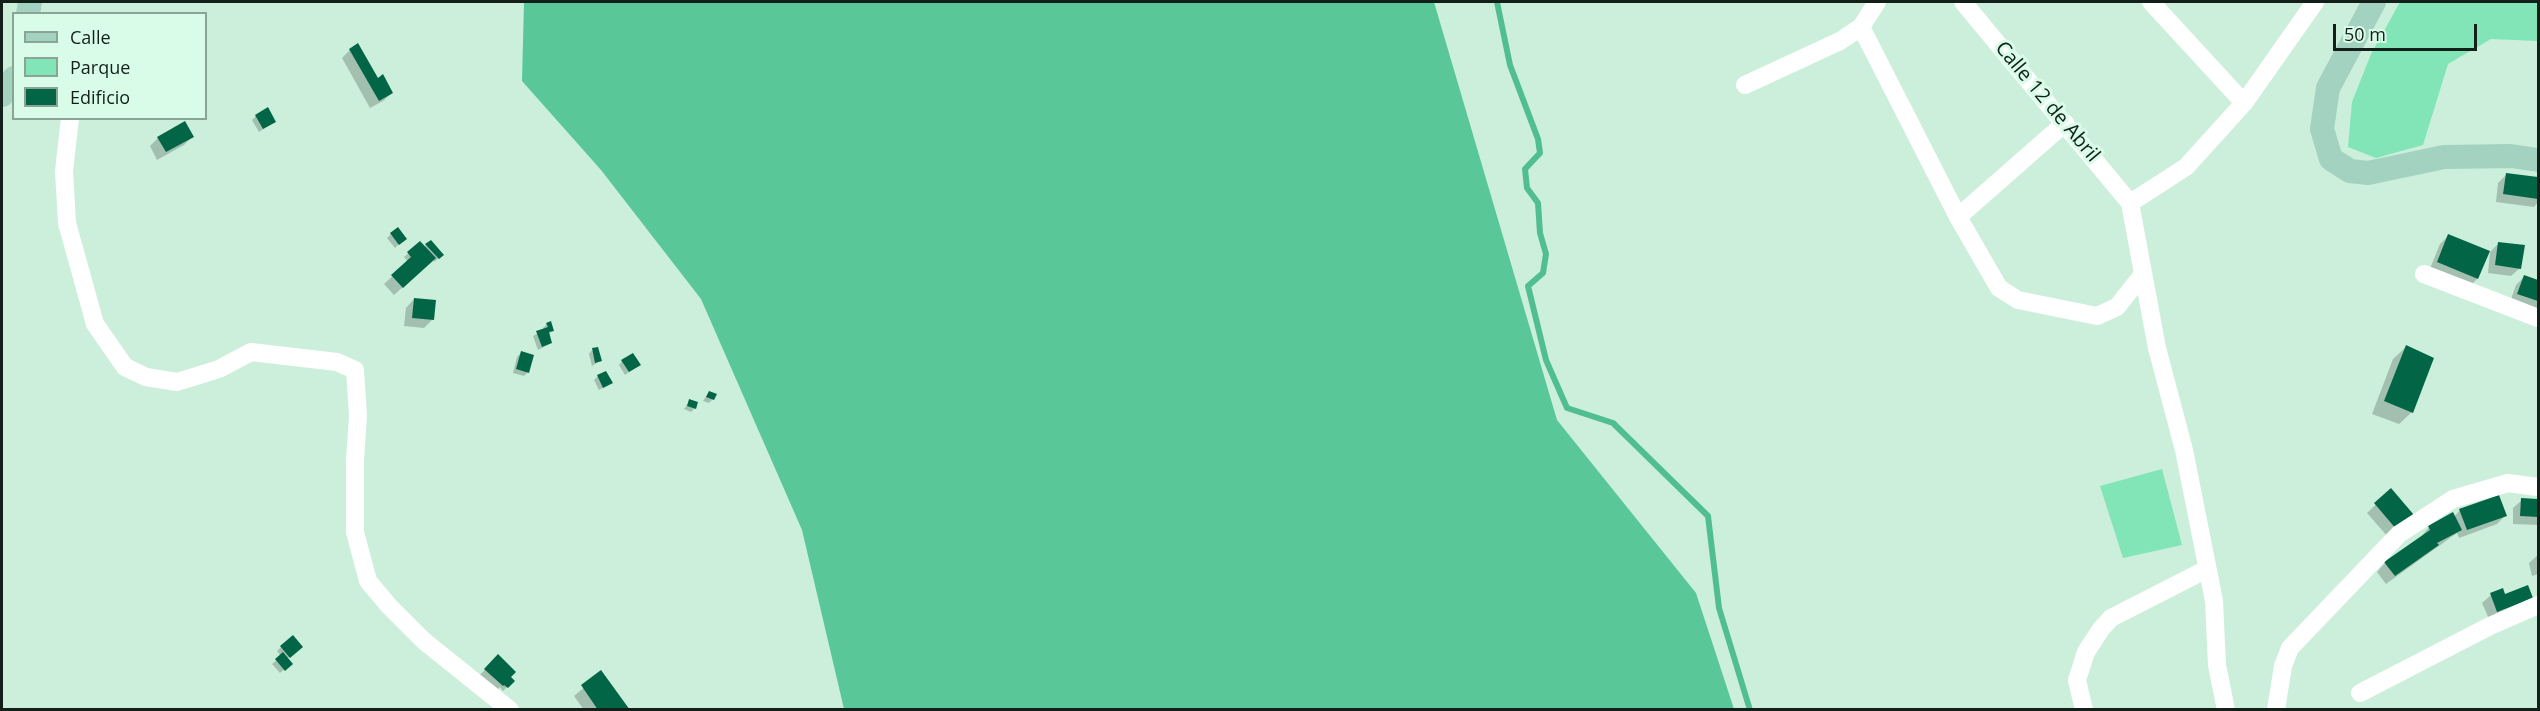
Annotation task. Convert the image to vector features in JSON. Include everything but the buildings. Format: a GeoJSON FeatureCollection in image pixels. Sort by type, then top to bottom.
{"type":"FeatureCollection","features":[{"type":"Feature","properties":{"kind":"street"},"geometry":{"type":"LineString","coordinates":[[1745,85],[1840,41],[1861,27],[1877,2]]}},
{"type":"Feature","properties":{"kind":"street","name":"Calle 12 de Abril"},"geometry":{"type":"LineString","coordinates":[[1963,2],[2130,203]]}},
{"type":"Feature","properties":{"kind":"street"},"geometry":{"type":"LineString","coordinates":[[2151,2],[2244,103]]}},
{"type":"Feature","properties":{"kind":"street"},"geometry":{"type":"LineString","coordinates":[[2226,710],[2217,665],[2214,602],[2184,450],[2157,348],[2130,203],[2186,167],[2244,103],[2315,2]]}},
{"type":"Feature","properties":{"kind":"street"},"geometry":{"type":"LineString","coordinates":[[2374,2],[2328,87],[2322,129],[2331,159],[2349,171],[2368,173],[2444,157],[2511,156],[2538,160]]}},
{"type":"Feature","properties":{"kind":"street"},"geometry":{"type":"LineString","coordinates":[[1861,27],[1958,217],[1999,288],[2018,300],[2097,316],[2117,307],[2143,274]]}},
{"type":"Feature","properties":{"kind":"street"},"geometry":{"type":"LineString","coordinates":[[2,95],[12,81]]}},
{"type":"Feature","properties":{"kind":"street"},"geometry":{"type":"LineString","coordinates":[[70,120],[64,171],[67,223],[95,324],[125,367],[146,377],[177,382],[219,369],[251,352],[337,362],[355,370],[358,416],[355,460],[355,532],[368,581],[424,641],[510,710]]}},
{"type":"Feature","properties":{"kind":"street"},"geometry":{"type":"LineString","coordinates":[[1958,217],[2065,123]]}},
{"type":"Feature","properties":{"kind":"street"},"geometry":{"type":"LineString","coordinates":[[2424,274],[2538,318]]}},
{"type":"Feature","properties":{"kind":"street"},"geometry":{"type":"LineString","coordinates":[[2276,710],[2283,666],[2290,648],[2399,534],[2453,499],[2508,483],[2538,487]]}},
{"type":"Feature","properties":{"kind":"street"},"geometry":{"type":"LineString","coordinates":[[2084,710],[2078,680],[2086,652],[2110,618],[2207,569]]}},
{"type":"Feature","properties":{"kind":"street"},"geometry":{"type":"LineString","coordinates":[[2360,693],[2490,626],[2534,612]]}},
{"type":"Feature","properties":{"kind":"green space"},"geometry":{"type":"Polygon","coordinates":[[[524,2],[1434,2],[1557,420],[1696,593],[1734,709],[844,709],[802,530],[701,299],[601,170],[522,81],[524,2]]]}},
{"type":"Feature","properties":{"kind":"green space"},"geometry":{"type":"Polygon","coordinates":[[[2400,2],[2538,2],[2538,41],[2491,39],[2448,64],[2423,145],[2376,158],[2348,147],[2352,102],[2371,54],[2400,2]]]}},
{"type":"Feature","properties":{"kind":"green space"},"geometry":{"type":"Polygon","coordinates":[[[2162,469],[2182,545],[2123,558],[2100,486],[2162,469]]]}},
{"type":"Feature","properties":{"kind":"waterway"},"geometry":{"type":"LineString","coordinates":[[1497,2],[1510,65],[1538,139],[1540,153],[1525,169],[1527,188],[1538,203],[1540,233],[1546,254],[1543,273],[1528,286],[1546,360],[1567,408],[1613,423],[1708,516],[1719,608],[1750,710]]}}]}
